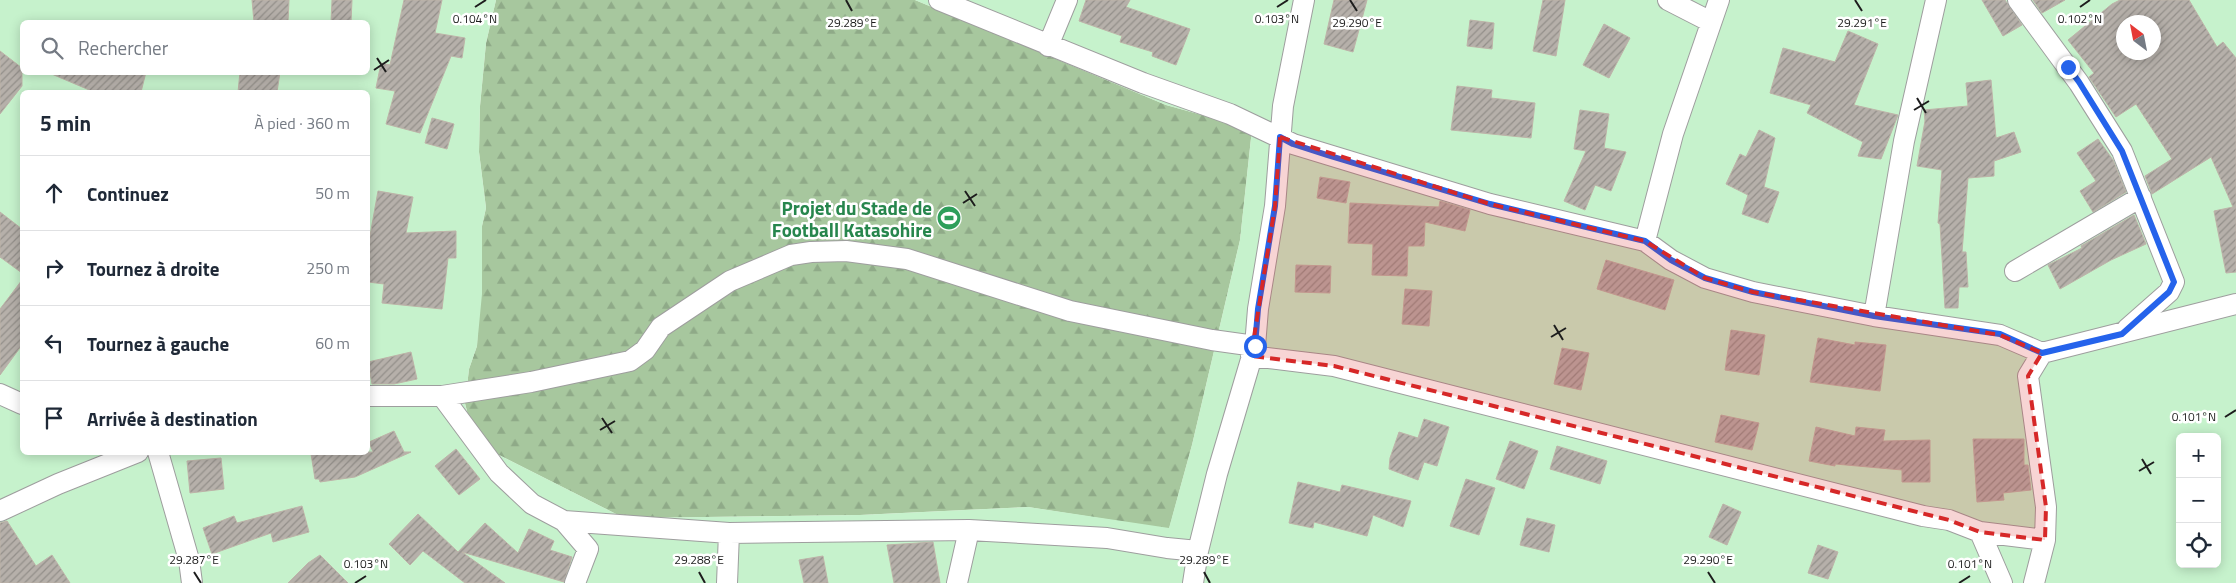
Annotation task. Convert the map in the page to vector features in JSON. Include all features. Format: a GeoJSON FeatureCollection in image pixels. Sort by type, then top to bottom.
{"type":"FeatureCollection","features":[{"type":"Feature","properties":{"kind":"street"},"geometry":{"type":"LineString","coordinates":[[939,0],[1143,84],[1230,114],[1318,152],[1490,204],[1645,241],[1671,260],[1705,278],[1753,292],[1874,316],[2000,334],[2042,353],[2236,304]]}},
{"type":"Feature","properties":{"kind":"street"},"geometry":{"type":"LineString","coordinates":[[1048,46],[1067,0]]}},
{"type":"Feature","properties":{"kind":"street"},"geometry":{"type":"LineString","coordinates":[[1193,583],[1198,551],[1217,474],[1253,351],[1275,206],[1286,89],[1304,0]]}},
{"type":"Feature","properties":{"kind":"street"},"geometry":{"type":"LineString","coordinates":[[1668,0],[1711,22]]}},
{"type":"Feature","properties":{"kind":"street"},"geometry":{"type":"LineString","coordinates":[[1645,241],[1674,134],[1719,0]]}},
{"type":"Feature","properties":{"kind":"street"},"geometry":{"type":"LineString","coordinates":[[1874,316],[1904,141],[1936,0]]}},
{"type":"Feature","properties":{"kind":"street"},"geometry":{"type":"LineString","coordinates":[[2018,0],[2079,82],[2122,151],[2174,282],[2169,292],[2122,334]]}},
{"type":"Feature","properties":{"kind":"street"},"geometry":{"type":"LineString","coordinates":[[2015,271],[2141,197]]}},
{"type":"Feature","properties":{"kind":"street"},"geometry":{"type":"LineString","coordinates":[[370,396],[442,396],[532,382],[630,362],[645,350],[660,327],[730,281],[791,255],[811,252],[846,252],[907,259],[1070,311],[1212,340],[1253,351],[1334,366],[1923,516],[1949,520],[1980,532],[2045,540]]}},
{"type":"Feature","properties":{"kind":"street"},"geometry":{"type":"LineString","coordinates":[[2034,583],[2045,540],[2046,507],[2028,376],[2042,353]]}},
{"type":"Feature","properties":{"kind":"street"},"geometry":{"type":"LineString","coordinates":[[0,394],[20,403]]}},
{"type":"Feature","properties":{"kind":"street"},"geometry":{"type":"LineString","coordinates":[[442,396],[499,473],[532,504],[564,521],[588,548],[575,583]]}},
{"type":"Feature","properties":{"kind":"street"},"geometry":{"type":"LineString","coordinates":[[0,511],[58,484],[130,455]]}},
{"type":"Feature","properties":{"kind":"street"},"geometry":{"type":"LineString","coordinates":[[159,455],[189,560],[192,583]]}},
{"type":"Feature","properties":{"kind":"street"},"geometry":{"type":"LineString","coordinates":[[564,521],[728,533],[969,530],[1106,538],[1198,551]]}},
{"type":"Feature","properties":{"kind":"street"},"geometry":{"type":"LineString","coordinates":[[957,583],[969,530]]}},
{"type":"Feature","properties":{"kind":"street"},"geometry":{"type":"LineString","coordinates":[[1980,532],[2002,583]]}},
{"type":"Feature","properties":{"kind":"street"},"geometry":{"type":"LineString","coordinates":[[727,583],[728,533]]}},
{"type":"Feature","properties":{"kind":"highlighted area"},"geometry":{"type":"Polygon","coordinates":[[[1280,137],[1490,204],[1645,241],[1705,278],[1753,292],[2000,335],[2042,353],[2028,376],[2046,507],[2045,540],[1980,532],[1949,520],[1334,366],[1251,356],[1275,206],[1280,137]]]}},
{"type":"Feature","properties":{"kind":"green space"},"geometry":{"type":"Polygon","coordinates":[[[0,0],[496,0],[486,43],[480,106],[479,152],[486,208],[482,226],[482,294],[477,346],[469,369],[465,404],[468,415],[497,454],[624,518],[860,515],[1028,507],[1169,528],[1192,445],[1240,240],[1252,129],[1166,105],[915,0],[2236,0],[2236,583],[0,583],[0,0]]]}},
{"type":"Feature","properties":{"kind":"green space"},"geometry":{"type":"Polygon","coordinates":[[[496,0],[915,0],[1166,105],[1252,129],[1240,240],[1192,445],[1169,529],[1028,507],[860,515],[624,518],[497,454],[468,415],[465,403],[469,369],[477,346],[482,226],[486,208],[479,152],[480,106],[486,43],[496,0]]]}},
{"type":"Feature","properties":{"kind":"building"},"geometry":{"type":"Polygon","coordinates":[[[252,0],[289,0],[288,20],[254,20],[252,0]]]}},
{"type":"Feature","properties":{"kind":"building"},"geometry":{"type":"Polygon","coordinates":[[[332,0],[352,0],[351,20],[331,20],[332,0]]]}},
{"type":"Feature","properties":{"kind":"building"},"geometry":{"type":"Polygon","coordinates":[[[404,0],[442,0],[435,33],[465,38],[462,58],[451,56],[420,133],[386,124],[395,91],[376,88],[381,63],[390,65],[404,0]]]}},
{"type":"Feature","properties":{"kind":"building"},"geometry":{"type":"Polygon","coordinates":[[[1086,0],[1130,0],[1126,7],[1190,29],[1176,65],[1152,56],[1153,52],[1120,42],[1122,36],[1079,21],[1086,0]]]}},
{"type":"Feature","properties":{"kind":"building"},"geometry":{"type":"Polygon","coordinates":[[[1334,0],[1367,0],[1353,52],[1324,44],[1334,0]]]}},
{"type":"Feature","properties":{"kind":"building"},"geometry":{"type":"Polygon","coordinates":[[[1543,0],[1565,0],[1556,56],[1533,51],[1543,0]]]}},
{"type":"Feature","properties":{"kind":"building"},"geometry":{"type":"Polygon","coordinates":[[[1982,0],[2005,0],[2022,25],[2003,36],[1982,0]]]}},
{"type":"Feature","properties":{"kind":"building"},"geometry":{"type":"Polygon","coordinates":[[[2033,0],[2065,0],[2042,13],[2033,0]]]}},
{"type":"Feature","properties":{"kind":"building"},"geometry":{"type":"Polygon","coordinates":[[[2120,0],[2189,0],[2217,47],[2223,42],[2236,58],[2236,272],[2226,273],[2214,211],[2233,207],[2211,157],[2152,194],[2145,176],[2172,159],[2136,104],[2116,117],[2089,77],[2094,73],[2068,40],[2112,4],[2120,0]]]}},
{"type":"Feature","properties":{"kind":"building"},"geometry":{"type":"Polygon","coordinates":[[[1470,20],[1494,23],[1492,49],[1467,46],[1470,20]]]}},
{"type":"Feature","properties":{"kind":"building"},"geometry":{"type":"Polygon","coordinates":[[[1604,24],[1630,38],[1609,78],[1583,65],[1604,24]]]}},
{"type":"Feature","properties":{"kind":"building"},"geometry":{"type":"Polygon","coordinates":[[[1848,31],[1878,44],[1854,105],[1898,115],[1881,159],[1858,156],[1863,142],[1807,113],[1811,105],[1770,93],[1783,48],[1835,62],[1848,31]]]}},
{"type":"Feature","properties":{"kind":"building"},"geometry":{"type":"Polygon","coordinates":[[[0,51],[20,66],[22,86],[0,114],[0,51]]]}},
{"type":"Feature","properties":{"kind":"building"},"geometry":{"type":"Polygon","coordinates":[[[54,75],[145,75],[142,90],[89,90],[54,75]]]}},
{"type":"Feature","properties":{"kind":"building"},"geometry":{"type":"Polygon","coordinates":[[[240,75],[280,75],[277,90],[238,90],[240,75]]]}},
{"type":"Feature","properties":{"kind":"building"},"geometry":{"type":"Polygon","coordinates":[[[1991,80],[1996,138],[2014,132],[2021,152],[1994,161],[1994,176],[1968,178],[1962,252],[1966,252],[1968,287],[1959,287],[1958,308],[1945,308],[1940,224],[1938,223],[1942,170],[1917,166],[1925,121],[1924,110],[1968,106],[1966,83],[1991,80]]]}},
{"type":"Feature","properties":{"kind":"building"},"geometry":{"type":"Polygon","coordinates":[[[1457,86],[1492,90],[1491,98],[1535,103],[1531,138],[1451,130],[1457,86]]]}},
{"type":"Feature","properties":{"kind":"building"},"geometry":{"type":"Polygon","coordinates":[[[1580,110],[1609,114],[1604,148],[1626,152],[1611,191],[1595,185],[1585,210],[1564,201],[1586,151],[1574,149],[1580,110]]]}},
{"type":"Feature","properties":{"kind":"building"},"geometry":{"type":"Polygon","coordinates":[[[432,118],[454,124],[447,149],[425,143],[432,118]]]}},
{"type":"Feature","properties":{"kind":"building"},"geometry":{"type":"Polygon","coordinates":[[[1759,130],[1775,138],[1764,187],[1779,192],[1768,223],[1742,214],[1748,195],[1726,184],[1740,154],[1746,157],[1759,130]]]}},
{"type":"Feature","properties":{"kind":"building"},"geometry":{"type":"Polygon","coordinates":[[[2098,139],[2113,160],[2126,192],[2093,212],[2080,191],[2096,181],[2077,153],[2098,139]]]}},
{"type":"Feature","properties":{"kind":"building"},"geometry":{"type":"Polygon","coordinates":[[[1320,177],[1350,182],[1346,203],[1317,198],[1320,177]]]}},
{"type":"Feature","properties":{"kind":"building"},"geometry":{"type":"Polygon","coordinates":[[[378,191],[413,197],[406,233],[456,231],[456,258],[448,258],[442,309],[382,303],[384,284],[370,282],[370,236],[378,191]]]}},
{"type":"Feature","properties":{"kind":"building"},"geometry":{"type":"Polygon","coordinates":[[[1440,201],[1470,210],[1465,231],[1425,222],[1424,246],[1408,246],[1407,276],[1372,275],[1373,244],[1348,243],[1350,203],[1439,207],[1440,201]]]}},
{"type":"Feature","properties":{"kind":"building"},"geometry":{"type":"Polygon","coordinates":[[[0,212],[20,227],[20,272],[0,257],[0,212]]]}},
{"type":"Feature","properties":{"kind":"building"},"geometry":{"type":"Polygon","coordinates":[[[2134,215],[2146,244],[2111,260],[2060,289],[2048,265],[2082,248],[2081,246],[2134,215]]]}},
{"type":"Feature","properties":{"kind":"building"},"geometry":{"type":"Polygon","coordinates":[[[1606,260],[1674,280],[1665,310],[1597,289],[1606,260]]]}},
{"type":"Feature","properties":{"kind":"building"},"geometry":{"type":"Polygon","coordinates":[[[1296,265],[1331,266],[1330,293],[1295,292],[1296,265]]]}},
{"type":"Feature","properties":{"kind":"building"},"geometry":{"type":"Polygon","coordinates":[[[20,283],[20,348],[0,375],[0,309],[20,283]]]}},
{"type":"Feature","properties":{"kind":"building"},"geometry":{"type":"Polygon","coordinates":[[[1405,289],[1432,291],[1429,326],[1402,324],[1405,289]]]}},
{"type":"Feature","properties":{"kind":"building"},"geometry":{"type":"Polygon","coordinates":[[[1731,330],[1765,335],[1759,375],[1725,370],[1731,330]]]}},
{"type":"Feature","properties":{"kind":"building"},"geometry":{"type":"Polygon","coordinates":[[[1818,338],[1855,345],[1855,342],[1886,345],[1880,391],[1810,382],[1818,338]]]}},
{"type":"Feature","properties":{"kind":"building"},"geometry":{"type":"Polygon","coordinates":[[[1562,348],[1589,353],[1581,390],[1554,384],[1562,348]]]}},
{"type":"Feature","properties":{"kind":"building"},"geometry":{"type":"Polygon","coordinates":[[[411,352],[417,379],[394,384],[372,384],[370,362],[411,352]]]}},
{"type":"Feature","properties":{"kind":"building"},"geometry":{"type":"Polygon","coordinates":[[[1721,415],[1759,423],[1752,450],[1715,442],[1721,415]]]}},
{"type":"Feature","properties":{"kind":"building"},"geometry":{"type":"Polygon","coordinates":[[[1424,419],[1449,427],[1437,466],[1424,462],[1418,480],[1389,469],[1390,458],[1399,432],[1418,438],[1424,419]]]}},
{"type":"Feature","properties":{"kind":"building"},"geometry":{"type":"Polygon","coordinates":[[[1816,427],[1855,436],[1856,427],[1885,430],[1883,441],[1930,440],[1930,482],[1902,482],[1902,470],[1835,464],[1835,466],[1809,461],[1816,427]]]}},
{"type":"Feature","properties":{"kind":"building"},"geometry":{"type":"Polygon","coordinates":[[[394,431],[404,452],[411,452],[355,477],[320,482],[319,479],[315,479],[311,455],[370,455],[370,452],[373,452],[370,442],[394,431]]]}},
{"type":"Feature","properties":{"kind":"building"},"geometry":{"type":"Polygon","coordinates":[[[1973,439],[2024,439],[2024,465],[2028,465],[2031,490],[2003,493],[2004,500],[1977,502],[1973,439]]]}},
{"type":"Feature","properties":{"kind":"building"},"geometry":{"type":"Polygon","coordinates":[[[1510,441],[1538,451],[1524,489],[1496,479],[1510,441]]]}},
{"type":"Feature","properties":{"kind":"building"},"geometry":{"type":"Polygon","coordinates":[[[1557,446],[1607,461],[1600,484],[1550,469],[1557,446]]]}},
{"type":"Feature","properties":{"kind":"building"},"geometry":{"type":"Polygon","coordinates":[[[456,449],[480,479],[459,495],[435,466],[456,449]]]}},
{"type":"Feature","properties":{"kind":"building"},"geometry":{"type":"Polygon","coordinates":[[[221,458],[224,489],[190,493],[187,461],[221,458]]]}},
{"type":"Feature","properties":{"kind":"building"},"geometry":{"type":"Polygon","coordinates":[[[1466,479],[1495,488],[1479,535],[1450,526],[1466,479]]]}},
{"type":"Feature","properties":{"kind":"building"},"geometry":{"type":"Polygon","coordinates":[[[1298,482],[1340,492],[1342,485],[1411,501],[1403,527],[1373,515],[1367,536],[1314,522],[1313,528],[1289,523],[1298,482]]]}},
{"type":"Feature","properties":{"kind":"building"},"geometry":{"type":"Polygon","coordinates":[[[1723,504],[1741,512],[1727,545],[1709,537],[1723,504]]]}},
{"type":"Feature","properties":{"kind":"building"},"geometry":{"type":"Polygon","coordinates":[[[302,506],[309,532],[273,542],[271,533],[212,554],[203,528],[234,516],[237,523],[302,506]]]}},
{"type":"Feature","properties":{"kind":"building"},"geometry":{"type":"Polygon","coordinates":[[[418,514],[458,552],[485,523],[518,553],[529,529],[554,541],[550,550],[572,557],[564,582],[462,552],[505,583],[465,583],[423,551],[410,565],[389,544],[418,514]]]}},
{"type":"Feature","properties":{"kind":"building"},"geometry":{"type":"Polygon","coordinates":[[[1527,518],[1555,525],[1549,552],[1520,545],[1527,518]]]}},
{"type":"Feature","properties":{"kind":"building"},"geometry":{"type":"Polygon","coordinates":[[[7,521],[36,566],[52,555],[70,583],[0,583],[0,523],[7,521]]]}},
{"type":"Feature","properties":{"kind":"building"},"geometry":{"type":"Polygon","coordinates":[[[933,542],[940,583],[894,583],[887,545],[933,542]]]}},
{"type":"Feature","properties":{"kind":"building"},"geometry":{"type":"Polygon","coordinates":[[[1818,545],[1838,552],[1828,579],[1808,573],[1818,545]]]}},
{"type":"Feature","properties":{"kind":"building"},"geometry":{"type":"Polygon","coordinates":[[[320,555],[348,583],[288,583],[308,563],[320,555]]]}},
{"type":"Feature","properties":{"kind":"building"},"geometry":{"type":"Polygon","coordinates":[[[823,556],[828,583],[804,583],[799,560],[823,556]]]}},
{"type":"Feature","properties":{"kind":"place","name":"Projet du Stade de Football Katasohire"},"geometry":{"type":"Point","coordinates":[949,218]}},
{"type":"Feature","properties":{"kind":"route"},"geometry":{"type":"LineString","coordinates":[[1255,346],[1258,309],[1275,206],[1280,137],[1293,144],[1327,155],[1490,204],[1645,241],[1671,260],[1705,278],[1753,292],[1874,316],[2000,334],[2042,353],[2122,334],[2154,307],[2169,292],[2174,282],[2122,151],[2068,67]]}}]}
